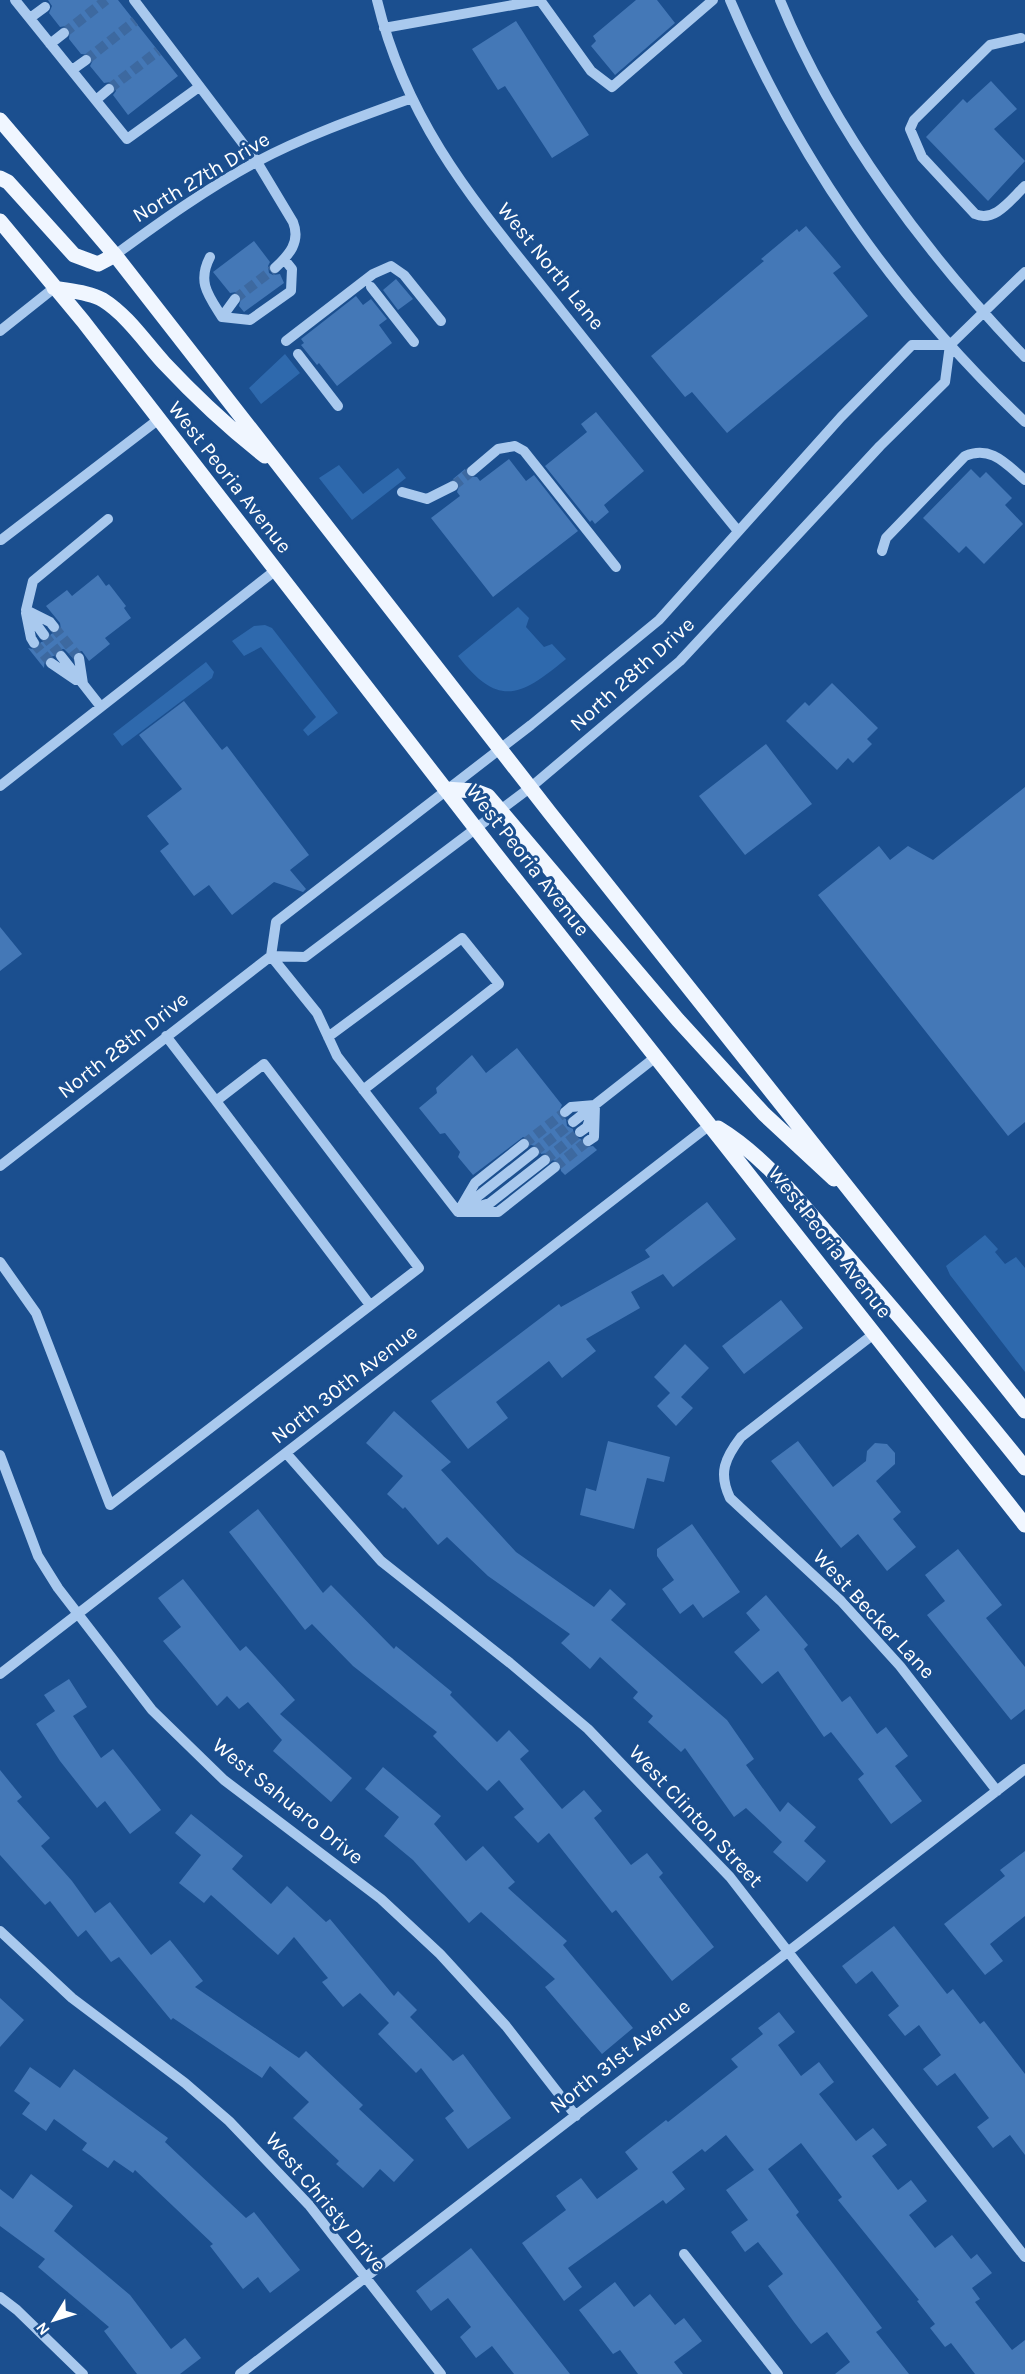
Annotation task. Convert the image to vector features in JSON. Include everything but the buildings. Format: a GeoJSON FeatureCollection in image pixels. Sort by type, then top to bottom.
{"type":"FeatureCollection","features":[{"type":"Feature","properties":{"kind":"main road"},"geometry":{"type":"LineString","coordinates":[[0,120],[115,255],[531,788],[1025,1411]]}},
{"type":"Feature","properties":{"kind":"main road"},"geometry":{"type":"LineString","coordinates":[[0,178],[8,182],[74,255],[98,264],[115,255]]}},
{"type":"Feature","properties":{"kind":"main road","name":"West Peoria Avenue"},"geometry":{"type":"LineString","coordinates":[[0,221],[159,419],[476,829],[711,1124],[1025,1525]]}},
{"type":"Feature","properties":{"kind":"main road"},"geometry":{"type":"LineString","coordinates":[[54,288],[102,299],[117,310],[172,371],[240,437],[284,471]]}},
{"type":"Feature","properties":{"kind":"main road"},"geometry":{"type":"LineString","coordinates":[[445,789],[475,791],[489,796],[685,1028],[807,1157],[859,1200]]}},
{"type":"Feature","properties":{"kind":"main road"},"geometry":{"type":"LineString","coordinates":[[711,1124],[738,1140],[792,1194],[1025,1468]]}},
{"type":"Feature","properties":{"kind":"street"},"geometry":{"type":"LineString","coordinates":[[15,0],[128,139],[199,87]]}},
{"type":"Feature","properties":{"kind":"street"},"geometry":{"type":"LineString","coordinates":[[134,0],[139,18],[199,87],[257,162],[297,231],[293,247],[275,268]]}},
{"type":"Feature","properties":{"kind":"street","name":"West North Lane"},"geometry":{"type":"LineString","coordinates":[[377,0],[393,59],[438,150],[482,212],[738,531]]}},
{"type":"Feature","properties":{"kind":"street"},"geometry":{"type":"LineString","coordinates":[[384,28],[540,0],[591,72],[612,87],[714,0]]}},
{"type":"Feature","properties":{"kind":"street"},"geometry":{"type":"LineString","coordinates":[[730,0],[764,76],[818,172],[867,247],[985,385],[1025,422]]}},
{"type":"Feature","properties":{"kind":"street"},"geometry":{"type":"LineString","coordinates":[[780,0],[834,105],[909,224],[1025,357]]}},
{"type":"Feature","properties":{"kind":"street"},"geometry":{"type":"LineString","coordinates":[[30,18],[45,7]]}},
{"type":"Feature","properties":{"kind":"street"},"geometry":{"type":"LineString","coordinates":[[50,44],[64,33]]}},
{"type":"Feature","properties":{"kind":"street"},"geometry":{"type":"LineString","coordinates":[[1021,38],[990,45],[914,120],[910,129],[922,157],[975,214],[984,218],[992,216],[1025,186]]}},
{"type":"Feature","properties":{"kind":"street"},"geometry":{"type":"LineString","coordinates":[[72,70],[86,60]]}},
{"type":"Feature","properties":{"kind":"street"},"geometry":{"type":"LineString","coordinates":[[96,100],[109,89]]}},
{"type":"Feature","properties":{"kind":"street","name":"North 27th Drive"},"geometry":{"type":"LineString","coordinates":[[115,255],[166,218],[257,162],[329,129],[412,98]]}},
{"type":"Feature","properties":{"kind":"street"},"geometry":{"type":"LineString","coordinates":[[210,258],[203,272],[207,294],[222,317]]}},
{"type":"Feature","properties":{"kind":"street"},"geometry":{"type":"LineString","coordinates":[[222,317],[250,320],[291,291],[292,269],[284,260]]}},
{"type":"Feature","properties":{"kind":"street"},"geometry":{"type":"LineString","coordinates":[[286,341],[366,279],[391,266],[404,275],[441,321]]}},
{"type":"Feature","properties":{"kind":"street"},"geometry":{"type":"LineString","coordinates":[[950,345],[1025,272]]}},
{"type":"Feature","properties":{"kind":"street"},"geometry":{"type":"LineString","coordinates":[[371,287],[414,342]]}},
{"type":"Feature","properties":{"kind":"street"},"geometry":{"type":"LineString","coordinates":[[0,331],[54,288]]}},
{"type":"Feature","properties":{"kind":"street"},"geometry":{"type":"LineString","coordinates":[[222,317],[235,299]]}},
{"type":"Feature","properties":{"kind":"street","name":"North 28th Drive"},"geometry":{"type":"LineString","coordinates":[[0,1166],[271,956],[305,957],[531,788],[650,689],[734,605],[880,446],[945,382],[950,345],[912,345],[841,417],[659,620],[500,748],[276,922],[271,956]]}},
{"type":"Feature","properties":{"kind":"street"},"geometry":{"type":"LineString","coordinates":[[298,354],[338,406]]}},
{"type":"Feature","properties":{"kind":"street"},"geometry":{"type":"LineString","coordinates":[[1,540],[159,419]]}},
{"type":"Feature","properties":{"kind":"street"},"geometry":{"type":"LineString","coordinates":[[472,471],[498,449],[515,446],[524,451],[616,567]]}},
{"type":"Feature","properties":{"kind":"street"},"geometry":{"type":"LineString","coordinates":[[882,550],[886,538],[965,456],[978,451],[990,454],[1025,480]]}},
{"type":"Feature","properties":{"kind":"street"},"geometry":{"type":"LineString","coordinates":[[402,492],[427,499],[453,486]]}},
{"type":"Feature","properties":{"kind":"street"},"geometry":{"type":"LineString","coordinates":[[34,643],[26,610],[33,581],[108,519]]}},
{"type":"Feature","properties":{"kind":"street"},"geometry":{"type":"LineString","coordinates":[[0,786],[276,570]]}},
{"type":"Feature","properties":{"kind":"street"},"geometry":{"type":"LineString","coordinates":[[26,610],[50,622],[54,627]]}},
{"type":"Feature","properties":{"kind":"street"},"geometry":{"type":"LineString","coordinates":[[26,610],[44,635]]}},
{"type":"Feature","properties":{"kind":"street"},"geometry":{"type":"LineString","coordinates":[[61,656],[101,707]]}},
{"type":"Feature","properties":{"kind":"street"},"geometry":{"type":"LineString","coordinates":[[79,658],[83,685]]}},
{"type":"Feature","properties":{"kind":"street"},"geometry":{"type":"LineString","coordinates":[[51,663],[83,685]]}},
{"type":"Feature","properties":{"kind":"street"},"geometry":{"type":"LineString","coordinates":[[328,1037],[462,938],[499,984],[363,1090]]}},
{"type":"Feature","properties":{"kind":"street"},"geometry":{"type":"LineString","coordinates":[[271,956],[317,1012],[337,1056],[458,1212]]}},
{"type":"Feature","properties":{"kind":"street"},"geometry":{"type":"LineString","coordinates":[[166,1036],[370,1305]]}},
{"type":"Feature","properties":{"kind":"street"},"geometry":{"type":"LineString","coordinates":[[573,1122],[657,1056]]}},
{"type":"Feature","properties":{"kind":"street"},"geometry":{"type":"LineString","coordinates":[[0,1262],[36,1313],[110,1504],[419,1268],[264,1064],[216,1101]]}},
{"type":"Feature","properties":{"kind":"street"},"geometry":{"type":"LineString","coordinates":[[565,1112],[571,1107],[595,1105]]}},
{"type":"Feature","properties":{"kind":"street"},"geometry":{"type":"LineString","coordinates":[[580,1132],[587,1127],[595,1105]]}},
{"type":"Feature","properties":{"kind":"street"},"geometry":{"type":"LineString","coordinates":[[588,1141],[594,1137],[595,1105]]}},
{"type":"Feature","properties":{"kind":"street","name":"North 30th Avenue"},"geometry":{"type":"LineString","coordinates":[[0,1674],[711,1124]]}},
{"type":"Feature","properties":{"kind":"street"},"geometry":{"type":"LineString","coordinates":[[458,1212],[475,1183],[524,1144]]}},
{"type":"Feature","properties":{"kind":"street"},"geometry":{"type":"LineString","coordinates":[[458,1212],[534,1152]]}},
{"type":"Feature","properties":{"kind":"street"},"geometry":{"type":"LineString","coordinates":[[458,1212],[490,1203],[545,1160]]}},
{"type":"Feature","properties":{"kind":"street"},"geometry":{"type":"LineString","coordinates":[[458,1212],[498,1212],[555,1167]]}},
{"type":"Feature","properties":{"kind":"street","name":"West Becker Lane"},"geometry":{"type":"LineString","coordinates":[[875,1333],[741,1437],[730,1451],[722,1468],[724,1484],[730,1498],[841,1601],[900,1666],[997,1791]]}},
{"type":"Feature","properties":{"kind":"street","name":"West Clinton Street"},"geometry":{"type":"LineString","coordinates":[[286,1453],[381,1561],[588,1729],[730,1877],[1025,2257]]}},
{"type":"Feature","properties":{"kind":"street","name":"West Sahuaro Drive"},"geometry":{"type":"LineString","coordinates":[[0,1455],[38,1556],[78,1615],[152,1710],[224,1780],[381,1899],[440,1954],[506,2026],[576,2116]]}},
{"type":"Feature","properties":{"kind":"street","name":"North 31st Avenue"},"geometry":{"type":"LineString","coordinates":[[240,2374],[1025,1769]]}},
{"type":"Feature","properties":{"kind":"street","name":"West Christy Drive"},"geometry":{"type":"LineString","coordinates":[[0,1931],[72,1998],[185,2083],[229,2121],[309,2205],[441,2374]]}},
{"type":"Feature","properties":{"kind":"street"},"geometry":{"type":"LineString","coordinates":[[684,2254],[778,2374]]}},
{"type":"Feature","properties":{"kind":"street"},"geometry":{"type":"LineString","coordinates":[[0,2297],[17,2310],[83,2374]]}},
{"type":"Feature","properties":{"kind":"shaded area"},"geometry":{"type":"Polygon","coordinates":[[[285,354],[300,373],[261,404],[249,388],[285,354]]]}},
{"type":"Feature","properties":{"kind":"shaded area"},"geometry":{"type":"Polygon","coordinates":[[[339,465],[363,494],[398,468],[406,478],[352,520],[319,478],[339,465]]]}},
{"type":"Feature","properties":{"kind":"shaded area"},"geometry":{"type":"Polygon","coordinates":[[[518,607],[529,618],[526,627],[544,647],[552,644],[566,659],[536,682],[523,688],[510,691],[498,690],[473,673],[458,656],[518,607]]]}},
{"type":"Feature","properties":{"kind":"shaded area"},"geometry":{"type":"Polygon","coordinates":[[[265,625],[272,628],[338,713],[308,736],[303,730],[316,717],[261,647],[244,656],[232,641],[254,626],[265,625]]]}},
{"type":"Feature","properties":{"kind":"shaded area"},"geometry":{"type":"Polygon","coordinates":[[[206,662],[214,672],[212,678],[122,746],[113,734],[206,662]]]}},
{"type":"Feature","properties":{"kind":"shaded area"},"geometry":{"type":"Polygon","coordinates":[[[985,1235],[998,1249],[995,1252],[1005,1264],[1016,1257],[1025,1268],[1025,1372],[950,1275],[946,1266],[985,1235]]]}},
{"type":"Feature","properties":{"kind":"tunnel"},"geometry":{"type":"LineString","coordinates":[[64,33],[106,0]]}},
{"type":"Feature","properties":{"kind":"tunnel"},"geometry":{"type":"LineString","coordinates":[[86,60],[135,21]]}},
{"type":"Feature","properties":{"kind":"tunnel"},"geometry":{"type":"LineString","coordinates":[[109,89],[158,51]]}},
{"type":"Feature","properties":{"kind":"tunnel"},"geometry":{"type":"LineString","coordinates":[[235,299],[275,268]]}},
{"type":"Feature","properties":{"kind":"tunnel"},"geometry":{"type":"LineString","coordinates":[[453,486],[472,471]]}},
{"type":"Feature","properties":{"kind":"tunnel"},"geometry":{"type":"LineString","coordinates":[[54,627],[79,658]]}},
{"type":"Feature","properties":{"kind":"tunnel"},"geometry":{"type":"LineString","coordinates":[[44,635],[61,656]]}},
{"type":"Feature","properties":{"kind":"tunnel"},"geometry":{"type":"LineString","coordinates":[[34,643],[51,663]]}},
{"type":"Feature","properties":{"kind":"tunnel"},"geometry":{"type":"LineString","coordinates":[[524,1144],[565,1112]]}},
{"type":"Feature","properties":{"kind":"tunnel"},"geometry":{"type":"LineString","coordinates":[[534,1152],[573,1122]]}},
{"type":"Feature","properties":{"kind":"tunnel"},"geometry":{"type":"LineString","coordinates":[[545,1160],[580,1132]]}},
{"type":"Feature","properties":{"kind":"tunnel"},"geometry":{"type":"LineString","coordinates":[[555,1167],[588,1141]]}}]}
